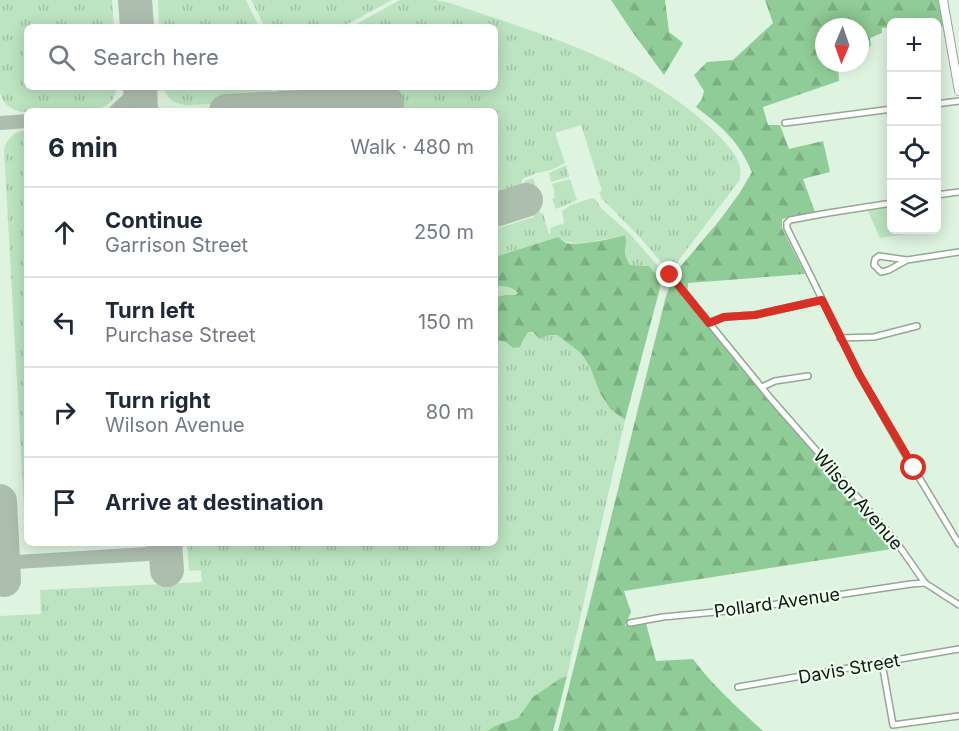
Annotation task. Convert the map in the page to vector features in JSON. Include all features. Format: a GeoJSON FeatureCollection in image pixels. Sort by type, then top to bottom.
{"type":"FeatureCollection","features":[{"type":"Feature","properties":{"kind":"main road"},"geometry":{"type":"LineString","coordinates":[[944,0],[959,91]]}},
{"type":"Feature","properties":{"kind":"street"},"geometry":{"type":"LineString","coordinates":[[941,103],[959,101]]}},
{"type":"Feature","properties":{"kind":"street"},"geometry":{"type":"LineString","coordinates":[[785,123],[887,110]]}},
{"type":"Feature","properties":{"kind":"street"},"geometry":{"type":"LineString","coordinates":[[941,194],[959,192]]}},
{"type":"Feature","properties":{"kind":"street"},"geometry":{"type":"LineString","coordinates":[[887,204],[790,220],[787,223],[788,230],[840,338],[893,434],[959,544]]}},
{"type":"Feature","properties":{"kind":"street"},"geometry":{"type":"LineString","coordinates":[[907,260],[881,272],[874,265],[879,256],[907,260],[959,252]]}},
{"type":"Feature","properties":{"kind":"street","name":"Wilson Avenue"},"geometry":{"type":"LineString","coordinates":[[670,275],[762,387],[895,540],[925,583],[959,605]]}},
{"type":"Feature","properties":{"kind":"street"},"geometry":{"type":"LineString","coordinates":[[709,323],[724,317],[755,315],[822,300]]}},
{"type":"Feature","properties":{"kind":"street"},"geometry":{"type":"LineString","coordinates":[[840,338],[874,337],[917,326]]}},
{"type":"Feature","properties":{"kind":"street"},"geometry":{"type":"LineString","coordinates":[[762,387],[775,381],[808,376]]}},
{"type":"Feature","properties":{"kind":"street","name":"Pollard Avenue"},"geometry":{"type":"LineString","coordinates":[[630,623],[925,583]]}},
{"type":"Feature","properties":{"kind":"street","name":"Davis Street"},"geometry":{"type":"LineString","coordinates":[[738,687],[959,649]]}},
{"type":"Feature","properties":{"kind":"street"},"geometry":{"type":"LineString","coordinates":[[882,663],[893,725],[959,716]]}},
{"type":"Feature","properties":{"kind":"green space"},"geometry":{"type":"Polygon","coordinates":[[[0,0],[112,0],[114,24],[24,24],[24,90],[116,90],[111,102],[99,108],[24,108],[24,112],[17,111],[5,103],[0,90],[0,0]]]}},
{"type":"Feature","properties":{"kind":"green space"},"geometry":{"type":"Polygon","coordinates":[[[158,0],[246,0],[258,24],[159,24],[158,0]]]}},
{"type":"Feature","properties":{"kind":"green space"},"geometry":{"type":"Polygon","coordinates":[[[251,0],[392,0],[348,24],[263,24],[251,0]]]}},
{"type":"Feature","properties":{"kind":"green space"},"geometry":{"type":"Polygon","coordinates":[[[400,0],[436,0],[558,40],[629,71],[662,90],[693,112],[733,152],[739,163],[739,181],[675,265],[669,269],[602,199],[599,192],[602,191],[581,125],[555,133],[565,163],[524,178],[521,185],[498,192],[498,108],[387,108],[386,95],[275,101],[274,95],[278,90],[498,90],[498,24],[356,24],[400,0]]]}},
{"type":"Feature","properties":{"kind":"green space"},"geometry":{"type":"Polygon","coordinates":[[[611,0],[665,0],[669,32],[683,43],[664,75],[631,30],[611,0]]]}},
{"type":"Feature","properties":{"kind":"green space"},"geometry":{"type":"Polygon","coordinates":[[[765,0],[940,0],[945,25],[941,27],[941,18],[887,18],[887,27],[882,28],[882,33],[870,38],[871,46],[869,47],[869,18],[815,18],[815,72],[838,72],[839,81],[763,107],[768,125],[780,125],[789,149],[823,141],[830,172],[803,179],[815,212],[782,219],[782,228],[805,274],[688,283],[687,300],[898,548],[624,591],[631,612],[625,626],[646,623],[656,661],[693,659],[717,688],[763,731],[558,731],[666,296],[675,273],[719,221],[752,172],[729,135],[696,107],[704,91],[694,75],[707,62],[733,60],[773,23],[765,0]]]}},
{"type":"Feature","properties":{"kind":"green space"},"geometry":{"type":"Polygon","coordinates":[[[164,90],[273,90],[258,102],[188,105],[179,104],[167,95],[164,90]]]}},
{"type":"Feature","properties":{"kind":"green space"},"geometry":{"type":"Polygon","coordinates":[[[24,131],[24,508],[4,149],[12,136],[24,131]]]}},
{"type":"Feature","properties":{"kind":"green space"},"geometry":{"type":"Polygon","coordinates":[[[566,165],[569,177],[551,182],[549,173],[566,165]]]}},
{"type":"Feature","properties":{"kind":"green space"},"geometry":{"type":"Polygon","coordinates":[[[533,178],[537,191],[529,190],[529,199],[536,199],[539,209],[532,211],[523,184],[533,178]]]}},
{"type":"Feature","properties":{"kind":"green space"},"geometry":{"type":"Polygon","coordinates":[[[570,179],[577,200],[556,209],[552,199],[555,198],[555,192],[552,184],[570,179]]]}},
{"type":"Feature","properties":{"kind":"green space"},"geometry":{"type":"Polygon","coordinates":[[[595,199],[657,265],[662,277],[660,288],[657,276],[649,266],[630,265],[625,256],[626,240],[616,238],[580,243],[566,242],[558,237],[498,256],[498,228],[534,217],[533,213],[540,211],[541,214],[543,213],[549,234],[551,234],[550,228],[564,223],[562,211],[571,205],[595,199]]]}},
{"type":"Feature","properties":{"kind":"green space"},"geometry":{"type":"Polygon","coordinates":[[[887,208],[887,234],[907,234],[880,238],[868,211],[887,208]]]}},
{"type":"Feature","properties":{"kind":"green space"},"geometry":{"type":"Polygon","coordinates":[[[625,235],[625,252],[630,265],[649,266],[657,276],[660,288],[625,420],[610,409],[581,353],[557,335],[548,335],[540,339],[533,332],[528,332],[520,347],[513,348],[506,342],[498,341],[498,296],[518,293],[511,288],[498,286],[498,256],[558,237],[566,243],[578,244],[625,235]]]}},
{"type":"Feature","properties":{"kind":"green space"},"geometry":{"type":"Polygon","coordinates":[[[498,286],[507,286],[518,293],[498,297],[498,286]]]}},
{"type":"Feature","properties":{"kind":"green space"},"geometry":{"type":"Polygon","coordinates":[[[528,332],[557,335],[581,353],[610,409],[625,420],[567,676],[533,697],[518,718],[487,731],[0,731],[0,616],[41,614],[40,590],[202,582],[201,570],[189,571],[187,546],[498,546],[498,340],[513,340],[528,332]]]}},
{"type":"Feature","properties":{"kind":"green space"},"geometry":{"type":"Polygon","coordinates":[[[567,676],[553,731],[487,731],[518,718],[533,697],[567,676]]]}},
{"type":"Feature","properties":{"kind":"taxiway"},"geometry":{"type":"LineString","coordinates":[[119,108],[134,90]]}},
{"type":"Feature","properties":{"kind":"taxiway"},"geometry":{"type":"LineString","coordinates":[[0,123],[24,121]]}},
{"type":"Feature","properties":{"kind":"taxiway"},"geometry":{"type":"LineString","coordinates":[[0,563],[147,554],[160,546]]}},
{"type":"Feature","properties":{"kind":"runway"},"geometry":{"type":"LineString","coordinates":[[135,0],[137,24]]}},
{"type":"Feature","properties":{"kind":"runway"},"geometry":{"type":"LineString","coordinates":[[140,90],[141,108]]}},
{"type":"Feature","properties":{"kind":"runway"},"geometry":{"type":"LineString","coordinates":[[286,108],[387,103]]}},
{"type":"Feature","properties":{"kind":"runway"},"geometry":{"type":"LineString","coordinates":[[498,209],[526,200]]}},
{"type":"Feature","properties":{"kind":"runway"},"geometry":{"type":"LineString","coordinates":[[0,501],[4,580]]}},
{"type":"Feature","properties":{"kind":"runway"},"geometry":{"type":"LineString","coordinates":[[165,546],[167,570]]}},
{"type":"Feature","properties":{"kind":"route"},"geometry":{"type":"LineString","coordinates":[[670,275],[709,323],[724,317],[755,315],[822,300],[859,374],[914,468]]}}]}
